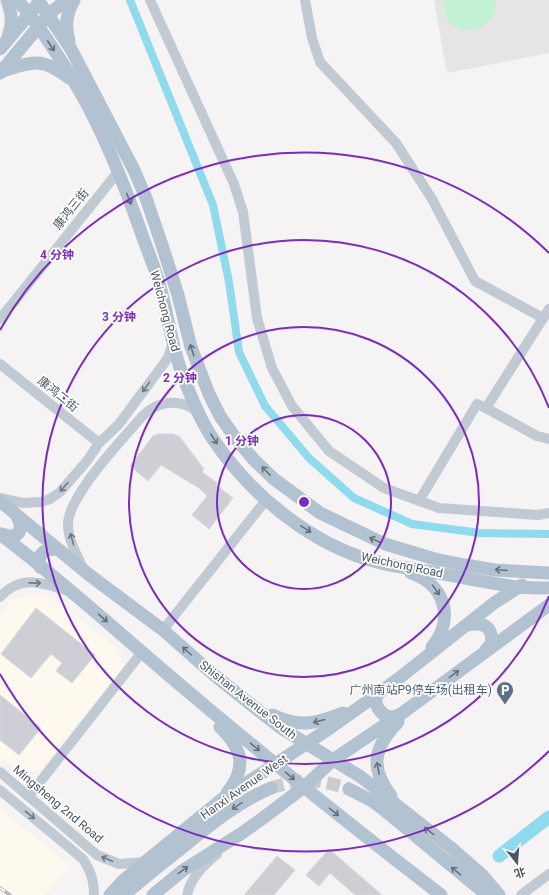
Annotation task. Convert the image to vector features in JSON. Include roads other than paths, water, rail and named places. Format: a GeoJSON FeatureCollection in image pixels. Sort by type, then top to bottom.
{"type":"FeatureCollection","features":[{"type":"Feature","properties":{"kind":"main road"},"geometry":{"type":"LineString","coordinates":[[4,45],[12,26],[12,16],[7,0]]}},
{"type":"Feature","properties":{"kind":"main road","name":"Weichong Road"},"geometry":{"type":"LineString","coordinates":[[17,0],[30,13],[38,26],[80,80],[134,170],[146,198],[178,295],[191,347],[209,394],[220,416],[254,460],[274,479],[320,513],[433,565],[488,583],[519,587],[549,588]]}},
{"type":"Feature","properties":{"kind":"main road"},"geometry":{"type":"LineString","coordinates":[[4,45],[40,0]]}},
{"type":"Feature","properties":{"kind":"main road","name":"Weichong Road"},"geometry":{"type":"LineString","coordinates":[[40,0],[71,49],[80,80],[131,204],[159,282],[182,374],[212,438],[238,471],[266,500],[287,517],[328,542],[350,553],[376,562],[545,574]]}},
{"type":"Feature","properties":{"kind":"main road"},"geometry":{"type":"LineString","coordinates":[[0,72],[49,14],[66,0]]}},
{"type":"Feature","properties":{"kind":"main road"},"geometry":{"type":"LineString","coordinates":[[71,49],[66,22],[68,9],[74,0]]}},
{"type":"Feature","properties":{"kind":"main road"},"geometry":{"type":"LineString","coordinates":[[0,72],[30,63],[42,62],[80,80]]}},
{"type":"Feature","properties":{"kind":"main road","name":"Shishan Avenue South"},"geometry":{"type":"LineString","coordinates":[[0,500],[56,549],[163,630],[214,676],[280,728],[362,778],[406,812],[450,847],[483,876],[499,895]]}},
{"type":"Feature","properties":{"kind":"main road"},"geometry":{"type":"LineString","coordinates":[[0,534],[11,536],[17,534],[21,528],[21,523],[17,516]]}},
{"type":"Feature","properties":{"kind":"main road"},"geometry":{"type":"LineString","coordinates":[[0,534],[73,593],[185,689],[304,787],[441,895]]}},
{"type":"Feature","properties":{"kind":"main road"},"geometry":{"type":"LineString","coordinates":[[40,566],[38,560],[43,551],[48,549],[56,549]]}},
{"type":"Feature","properties":{"kind":"main road"},"geometry":{"type":"LineString","coordinates":[[376,562],[420,576],[434,586],[439,593],[446,614],[442,632],[438,640],[428,652],[398,679]]}},
{"type":"Feature","properties":{"kind":"main road","name":"Hanxi Avenue West"},"geometry":{"type":"LineString","coordinates":[[110,895],[123,881],[145,862],[221,800],[306,744],[398,679],[494,603],[519,587],[545,574]]}},
{"type":"Feature","properties":{"kind":"main road"},"geometry":{"type":"LineString","coordinates":[[153,895],[182,871],[242,833],[304,787],[333,760],[406,710],[549,605]]}},
{"type":"Feature","properties":{"kind":"main road"},"geometry":{"type":"LineString","coordinates":[[467,625],[475,623],[483,624],[488,628],[491,632],[492,643],[486,650]]}},
{"type":"Feature","properties":{"kind":"main road"},"geometry":{"type":"LineString","coordinates":[[185,689],[230,737],[236,745],[239,754],[240,763],[236,780],[221,800]]}},
{"type":"Feature","properties":{"kind":"main road"},"geometry":{"type":"LineString","coordinates":[[249,703],[285,721],[301,724],[333,717],[373,697],[376,699],[378,708],[383,714],[391,717],[406,710]]}},
{"type":"Feature","properties":{"kind":"main road"},"geometry":{"type":"LineString","coordinates":[[406,710],[382,740],[376,763],[384,788],[406,812]]}},
{"type":"Feature","properties":{"kind":"main road"},"geometry":{"type":"LineString","coordinates":[[124,895],[228,812],[244,801],[271,788]]}},
{"type":"Feature","properties":{"kind":"main road"},"geometry":{"type":"LineString","coordinates":[[349,789],[361,794],[377,805],[487,895]]}},
{"type":"Feature","properties":{"kind":"street"},"geometry":{"type":"LineString","coordinates":[[150,0],[234,184],[243,212],[257,318],[272,368],[292,406],[329,451],[384,488],[439,508],[538,515],[549,513]]}},
{"type":"Feature","properties":{"kind":"street"},"geometry":{"type":"LineString","coordinates":[[306,0],[312,38],[320,62],[396,143],[432,199],[475,281],[543,318]]}},
{"type":"Feature","properties":{"kind":"street","name":"康鸿三街"},"geometry":{"type":"LineString","coordinates":[[0,319],[118,172]]}},
{"type":"Feature","properties":{"kind":"street"},"geometry":{"type":"LineString","coordinates":[[486,408],[549,309]]}},
{"type":"Feature","properties":{"kind":"street"},"geometry":{"type":"LineString","coordinates":[[173,342],[168,358],[119,424],[99,443],[80,473],[78,481],[83,484],[87,483],[118,445],[152,408],[162,404],[184,404],[192,406],[199,413]]}},
{"type":"Feature","properties":{"kind":"street","name":"康鸿二街"},"geometry":{"type":"LineString","coordinates":[[0,364],[99,443]]}},
{"type":"Feature","properties":{"kind":"street"},"geometry":{"type":"LineString","coordinates":[[419,501],[477,404],[537,436],[549,438]]}},
{"type":"Feature","properties":{"kind":"street"},"geometry":{"type":"LineString","coordinates":[[118,445],[122,434],[126,429],[125,422],[119,424]]}},
{"type":"Feature","properties":{"kind":"street"},"geometry":{"type":"LineString","coordinates":[[0,500],[23,503],[41,502],[50,499],[60,492],[87,461]]}},
{"type":"Feature","properties":{"kind":"street"},"geometry":{"type":"LineString","coordinates":[[88,574],[76,554],[68,525],[74,505],[91,477]]}},
{"type":"Feature","properties":{"kind":"street"},"geometry":{"type":"LineString","coordinates":[[163,630],[266,500]]}},
{"type":"Feature","properties":{"kind":"street"},"geometry":{"type":"LineString","coordinates":[[0,597],[7,590],[27,583],[40,582],[73,593]]}},
{"type":"Feature","properties":{"kind":"street"},"geometry":{"type":"LineString","coordinates":[[29,796],[142,652]]}},
{"type":"Feature","properties":{"kind":"street","name":"Mingsheng 2nd Road"},"geometry":{"type":"LineString","coordinates":[[0,772],[97,855],[119,864],[145,862]]}},
{"type":"Feature","properties":{"kind":"street"},"geometry":{"type":"LineString","coordinates":[[0,790],[83,859],[90,869],[94,882],[94,895]]}},
{"type":"Feature","properties":{"kind":"street"},"geometry":{"type":"LineString","coordinates":[[187,895],[194,878],[201,868],[242,833]]}},
{"type":"Feature","properties":{"kind":"street"},"geometry":{"type":"LineString","coordinates":[[521,895],[549,874]]}},
{"type":"Feature","properties":{"kind":"waterway"},"geometry":{"type":"LineString","coordinates":[[130,0],[213,205],[229,282],[239,352],[265,406],[309,458],[354,498],[412,524],[480,533],[549,534]]}},
{"type":"Feature","properties":{"kind":"waterway"},"geometry":{"type":"LineString","coordinates":[[499,856],[549,817]]}},
{"type":"Feature","properties":{"kind":"tunnel"},"geometry":{"type":"LineString","coordinates":[[271,788],[302,781],[310,781],[328,783],[349,789]]}},
{"type":"Feature","properties":{"kind":"railway"},"geometry":{"type":"LineString","coordinates":[[0,888],[10,895]]}},
{"type":"Feature","properties":{"kind":"place","name":"广州南站P9停车场(出租车)"},"geometry":{"type":"Point","coordinates":[505,705]}}]}
